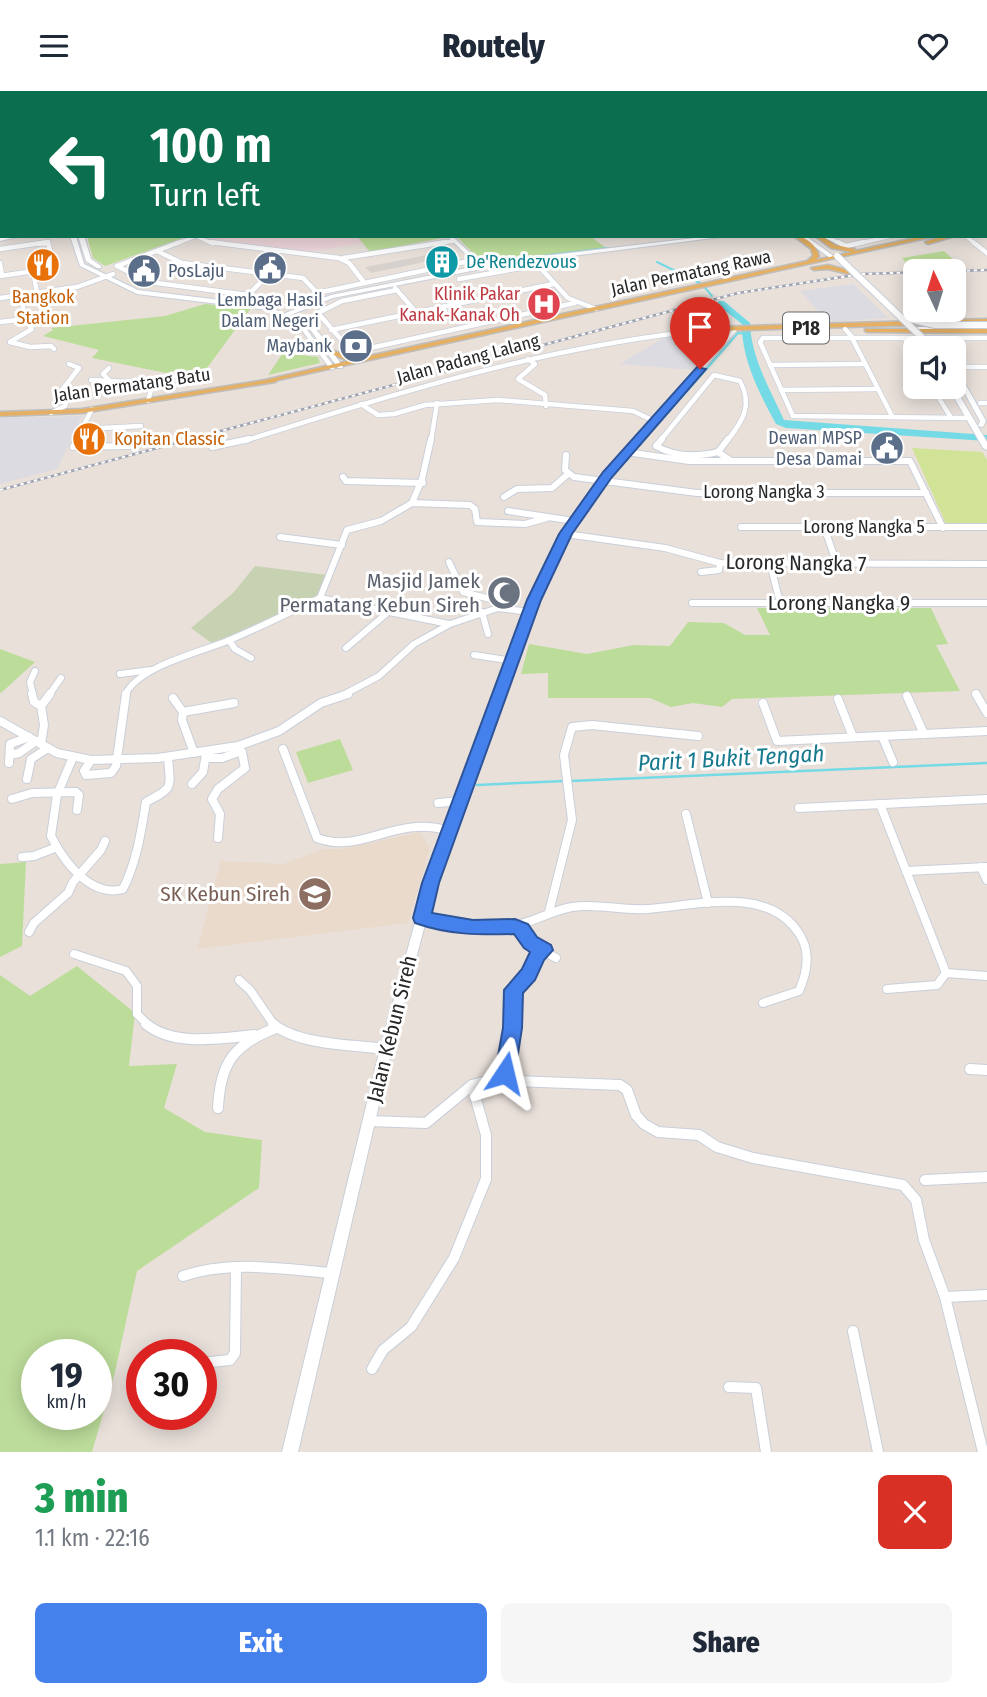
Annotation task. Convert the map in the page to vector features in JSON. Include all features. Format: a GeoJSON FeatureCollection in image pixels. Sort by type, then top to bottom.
{"type":"FeatureCollection","features":[{"type":"Feature","properties":{"kind":"main road"},"geometry":{"type":"LineString","coordinates":[[802,238],[814,248],[835,257]]}},
{"type":"Feature","properties":{"kind":"main road"},"geometry":{"type":"LineString","coordinates":[[821,238],[832,247],[868,250]]}},
{"type":"Feature","properties":{"kind":"main road","name":"Jalan Permatang Rawa"},"geometry":{"type":"LineString","coordinates":[[577,308],[598,309],[924,238]]}},
{"type":"Feature","properties":{"kind":"main road"},"geometry":{"type":"LineString","coordinates":[[577,308],[622,308],[818,267],[850,270],[850,261],[856,258],[943,238]]}},
{"type":"Feature","properties":{"kind":"main road"},"geometry":{"type":"LineString","coordinates":[[832,247],[835,257]]}},
{"type":"Feature","properties":{"kind":"main road"},"geometry":{"type":"LineString","coordinates":[[809,263],[816,256],[814,248]]}},
{"type":"Feature","properties":{"kind":"main road","name":"Jalan Permatang Batu"},"geometry":{"type":"LineString","coordinates":[[0,414],[92,409],[268,380],[569,315],[577,308]]}},
{"type":"Feature","properties":{"kind":"main road"},"geometry":{"type":"LineString","coordinates":[[890,323],[899,327],[894,331]]}},
{"type":"Feature","properties":{"kind":"main road","name":"Jalan Padang Lalang"},"geometry":{"type":"LineString","coordinates":[[714,329],[890,323],[911,332]]}},
{"type":"Feature","properties":{"kind":"main road","name":"Jalan Padang Lalang"},"geometry":{"type":"LineString","coordinates":[[744,328],[845,328],[911,332],[987,327]]}},
{"type":"Feature","properties":{"kind":"main road"},"geometry":{"type":"LineString","coordinates":[[314,369],[324,352],[357,361]]}},
{"type":"Feature","properties":{"kind":"main road","name":"Jalan Permatang Batu"},"geometry":{"type":"LineString","coordinates":[[268,380],[335,366]]}},
{"type":"Feature","properties":{"kind":"street"},"geometry":{"type":"LineString","coordinates":[[74,238],[82,265],[130,290],[262,306],[286,312],[323,299],[395,288]]}},
{"type":"Feature","properties":{"kind":"street"},"geometry":{"type":"LineString","coordinates":[[82,238],[88,260],[147,291]]}},
{"type":"Feature","properties":{"kind":"street"},"geometry":{"type":"LineString","coordinates":[[191,238],[117,266],[149,282],[248,295],[269,274]]}},
{"type":"Feature","properties":{"kind":"street"},"geometry":{"type":"LineString","coordinates":[[200,238],[214,244],[339,258],[362,257],[451,238],[488,273]]}},
{"type":"Feature","properties":{"kind":"street"},"geometry":{"type":"LineString","coordinates":[[694,241],[705,238]]}},
{"type":"Feature","properties":{"kind":"street"},"geometry":{"type":"LineString","coordinates":[[553,284],[331,330],[318,313],[322,308],[337,302],[470,269],[713,238]]}},
{"type":"Feature","properties":{"kind":"street"},"geometry":{"type":"LineString","coordinates":[[803,238],[835,257]]}},
{"type":"Feature","properties":{"kind":"street"},"geometry":{"type":"LineString","coordinates":[[811,238],[910,319],[925,324],[987,327]]}},
{"type":"Feature","properties":{"kind":"street"},"geometry":{"type":"LineString","coordinates":[[828,238],[839,244],[851,245],[880,238]]}},
{"type":"Feature","properties":{"kind":"street"},"geometry":{"type":"LineString","coordinates":[[968,238],[987,253]]}},
{"type":"Feature","properties":{"kind":"street"},"geometry":{"type":"LineString","coordinates":[[0,249],[48,243],[54,268],[1,275],[0,263]]}},
{"type":"Feature","properties":{"kind":"street"},"geometry":{"type":"LineString","coordinates":[[157,251],[182,263],[303,278],[323,299]]}},
{"type":"Feature","properties":{"kind":"street"},"geometry":{"type":"LineString","coordinates":[[349,263],[362,257]]}},
{"type":"Feature","properties":{"kind":"street"},"geometry":{"type":"LineString","coordinates":[[339,258],[349,263],[363,281]]}},
{"type":"Feature","properties":{"kind":"street"},"geometry":{"type":"LineString","coordinates":[[317,293],[462,265],[474,260]]}},
{"type":"Feature","properties":{"kind":"street"},"geometry":{"type":"LineString","coordinates":[[459,279],[535,262]]}},
{"type":"Feature","properties":{"kind":"street"},"geometry":{"type":"LineString","coordinates":[[535,262],[577,308]]}},
{"type":"Feature","properties":{"kind":"street"},"geometry":{"type":"LineString","coordinates":[[462,265],[471,266],[470,269]]}},
{"type":"Feature","properties":{"kind":"street"},"geometry":{"type":"LineString","coordinates":[[850,270],[915,336]]}},
{"type":"Feature","properties":{"kind":"street"},"geometry":{"type":"LineString","coordinates":[[33,271],[37,293]]}},
{"type":"Feature","properties":{"kind":"street"},"geometry":{"type":"LineString","coordinates":[[0,298],[77,287],[113,274]]}},
{"type":"Feature","properties":{"kind":"street"},"geometry":{"type":"LineString","coordinates":[[356,286],[363,281],[378,282]]}},
{"type":"Feature","properties":{"kind":"street"},"geometry":{"type":"LineString","coordinates":[[395,288],[416,312]]}},
{"type":"Feature","properties":{"kind":"street"},"geometry":{"type":"LineString","coordinates":[[21,295],[26,319],[32,329],[10,343],[30,347],[51,346],[54,349]]}},
{"type":"Feature","properties":{"kind":"street"},"geometry":{"type":"LineString","coordinates":[[888,302],[913,336]]}},
{"type":"Feature","properties":{"kind":"street","name":"Jalan Permatang Rawa"},"geometry":{"type":"LineString","coordinates":[[331,330],[352,352],[577,308]]}},
{"type":"Feature","properties":{"kind":"street"},"geometry":{"type":"LineString","coordinates":[[286,312],[335,366]]}},
{"type":"Feature","properties":{"kind":"street"},"geometry":{"type":"LineString","coordinates":[[0,322],[26,319]]}},
{"type":"Feature","properties":{"kind":"street","name":"Jalan Kebun Sireh"},"geometry":{"type":"LineString","coordinates":[[290,1452],[386,1049],[422,918],[449,831],[530,612],[566,534],[603,481],[630,453],[653,421],[721,342],[744,328]]}},
{"type":"Feature","properties":{"kind":"street"},"geometry":{"type":"LineString","coordinates":[[845,328],[853,338],[892,416]]}},
{"type":"Feature","properties":{"kind":"street"},"geometry":{"type":"LineString","coordinates":[[714,329],[721,342]]}},
{"type":"Feature","properties":{"kind":"street","name":"Jalan Padang Lalang"},"geometry":{"type":"LineString","coordinates":[[212,447],[226,446],[361,404],[528,359],[605,341],[714,329]]}},
{"type":"Feature","properties":{"kind":"street"},"geometry":{"type":"LineString","coordinates":[[860,329],[862,338]]}},
{"type":"Feature","properties":{"kind":"street"},"geometry":{"type":"LineString","coordinates":[[695,331],[721,342]]}},
{"type":"Feature","properties":{"kind":"street"},"geometry":{"type":"LineString","coordinates":[[911,332],[918,336]]}},
{"type":"Feature","properties":{"kind":"street"},"geometry":{"type":"LineString","coordinates":[[911,332],[912,336]]}},
{"type":"Feature","properties":{"kind":"street","name":"Jalan Padang Lalang"},"geometry":{"type":"LineString","coordinates":[[771,365],[760,342],[763,338],[862,338],[911,332],[925,336]]}},
{"type":"Feature","properties":{"kind":"street","name":"Jalan Padang Lalang"},"geometry":{"type":"LineString","coordinates":[[966,338],[987,338]]}},
{"type":"Feature","properties":{"kind":"street"},"geometry":{"type":"LineString","coordinates":[[528,359],[536,364],[518,379],[541,390],[545,395],[546,406]]}},
{"type":"Feature","properties":{"kind":"street"},"geometry":{"type":"LineString","coordinates":[[50,413],[65,406],[68,396],[62,390],[79,368],[69,364]]}},
{"type":"Feature","properties":{"kind":"street"},"geometry":{"type":"LineString","coordinates":[[865,364],[771,365],[793,416],[950,416],[968,419]]}},
{"type":"Feature","properties":{"kind":"street"},"geometry":{"type":"LineString","coordinates":[[966,368],[987,367]]}},
{"type":"Feature","properties":{"kind":"street"},"geometry":{"type":"LineString","coordinates":[[109,368],[103,376],[113,382]]}},
{"type":"Feature","properties":{"kind":"street"},"geometry":{"type":"LineString","coordinates":[[718,452],[748,411],[748,393],[740,381],[714,375],[656,446],[661,450],[696,455],[718,452],[732,461]]}},
{"type":"Feature","properties":{"kind":"street"},"geometry":{"type":"LineString","coordinates":[[90,380],[133,382],[151,390]]}},
{"type":"Feature","properties":{"kind":"street"},"geometry":{"type":"LineString","coordinates":[[148,401],[151,390],[160,382]]}},
{"type":"Feature","properties":{"kind":"street"},"geometry":{"type":"LineString","coordinates":[[966,388],[983,421],[981,426]]}},
{"type":"Feature","properties":{"kind":"street"},"geometry":{"type":"LineString","coordinates":[[782,390],[878,389]]}},
{"type":"Feature","properties":{"kind":"street"},"geometry":{"type":"LineString","coordinates":[[939,399],[950,416]]}},
{"type":"Feature","properties":{"kind":"street"},"geometry":{"type":"LineString","coordinates":[[953,399],[987,448]]}},
{"type":"Feature","properties":{"kind":"street"},"geometry":{"type":"LineString","coordinates":[[959,399],[968,419]]}},
{"type":"Feature","properties":{"kind":"street"},"geometry":{"type":"LineString","coordinates":[[961,399],[987,435]]}},
{"type":"Feature","properties":{"kind":"street"},"geometry":{"type":"LineString","coordinates":[[361,404],[379,415],[437,403],[498,400],[633,411],[653,421]]}},
{"type":"Feature","properties":{"kind":"street"},"geometry":{"type":"LineString","coordinates":[[320,598],[347,530],[381,521],[412,503],[423,484],[431,456],[437,403]]}},
{"type":"Feature","properties":{"kind":"street"},"geometry":{"type":"LineString","coordinates":[[980,403],[987,403]]}},
{"type":"Feature","properties":{"kind":"street"},"geometry":{"type":"LineString","coordinates":[[92,409],[73,447],[130,446]]}},
{"type":"Feature","properties":{"kind":"street"},"geometry":{"type":"LineString","coordinates":[[82,429],[141,426]]}},
{"type":"Feature","properties":{"kind":"street"},"geometry":{"type":"LineString","coordinates":[[630,453],[688,461],[910,461],[943,528]]}},
{"type":"Feature","properties":{"kind":"street"},"geometry":{"type":"LineString","coordinates":[[504,497],[513,490],[552,488],[568,474],[564,466],[566,455]]}},
{"type":"Feature","properties":{"kind":"street","name":"Lorong Nangka 3"},"geometry":{"type":"LineString","coordinates":[[568,474],[697,493],[926,493]]}},
{"type":"Feature","properties":{"kind":"street"},"geometry":{"type":"LineString","coordinates":[[343,477],[346,481],[423,484]]}},
{"type":"Feature","properties":{"kind":"street"},"geometry":{"type":"LineString","coordinates":[[412,503],[470,505],[475,509],[477,522],[525,524],[557,517],[574,521]]}},
{"type":"Feature","properties":{"kind":"street"},"geometry":{"type":"LineString","coordinates":[[508,511],[547,518]]}},
{"type":"Feature","properties":{"kind":"street","name":"Lorong Nangka 5"},"geometry":{"type":"LineString","coordinates":[[741,527],[987,527]]}},
{"type":"Feature","properties":{"kind":"street"},"geometry":{"type":"LineString","coordinates":[[824,527],[837,564]]}},
{"type":"Feature","properties":{"kind":"street","name":"Lorong Nangka 7"},"geometry":{"type":"LineString","coordinates":[[566,534],[665,548],[720,563],[987,564]]}},
{"type":"Feature","properties":{"kind":"street"},"geometry":{"type":"LineString","coordinates":[[280,537],[342,545]]}},
{"type":"Feature","properties":{"kind":"street"},"geometry":{"type":"LineString","coordinates":[[449,562],[463,592],[494,600],[498,608]]}},
{"type":"Feature","properties":{"kind":"street"},"geometry":{"type":"LineString","coordinates":[[701,572],[715,572],[719,570],[720,563]]}},
{"type":"Feature","properties":{"kind":"street"},"geometry":{"type":"LineString","coordinates":[[770,563],[780,603]]}},
{"type":"Feature","properties":{"kind":"street"},"geometry":{"type":"LineString","coordinates":[[91,760],[84,771],[86,775],[111,773],[116,766],[122,734],[122,709],[127,691],[136,681],[155,669],[229,640],[320,598],[386,614],[450,624]]}},
{"type":"Feature","properties":{"kind":"street","name":"Lorong Nangka 9"},"geometry":{"type":"LineString","coordinates":[[692,603],[987,603]]}},
{"type":"Feature","properties":{"kind":"street"},"geometry":{"type":"LineString","coordinates":[[0,721],[39,743],[73,757],[91,760],[194,754],[222,758],[279,731],[321,703],[355,691],[379,676],[414,644],[450,624],[498,608],[530,612]]}},
{"type":"Feature","properties":{"kind":"street"},"geometry":{"type":"LineString","coordinates":[[482,612],[488,633]]}},
{"type":"Feature","properties":{"kind":"street"},"geometry":{"type":"LineString","coordinates":[[346,648],[358,641],[386,614]]}},
{"type":"Feature","properties":{"kind":"street"},"geometry":{"type":"LineString","coordinates":[[229,640],[235,649],[251,658]]}},
{"type":"Feature","properties":{"kind":"street"},"geometry":{"type":"LineString","coordinates":[[474,655],[513,661]]}},
{"type":"Feature","properties":{"kind":"street"},"geometry":{"type":"LineString","coordinates":[[120,674],[155,669]]}},
{"type":"Feature","properties":{"kind":"street"},"geometry":{"type":"LineString","coordinates":[[35,671],[30,682],[32,697],[34,702],[41,706]]}},
{"type":"Feature","properties":{"kind":"street"},"geometry":{"type":"LineString","coordinates":[[27,779],[31,759],[45,726],[41,706],[61,678]]}},
{"type":"Feature","properties":{"kind":"street"},"geometry":{"type":"LineString","coordinates":[[976,693],[987,713]]}},
{"type":"Feature","properties":{"kind":"street"},"geometry":{"type":"LineString","coordinates":[[907,696],[924,734]]}},
{"type":"Feature","properties":{"kind":"street"},"geometry":{"type":"LineString","coordinates":[[173,698],[183,712],[182,720],[194,754]]}},
{"type":"Feature","properties":{"kind":"street"},"geometry":{"type":"LineString","coordinates":[[838,699],[853,737]]}},
{"type":"Feature","properties":{"kind":"street"},"geometry":{"type":"LineString","coordinates":[[183,712],[234,703]]}},
{"type":"Feature","properties":{"kind":"street"},"geometry":{"type":"LineString","coordinates":[[763,703],[777,741],[987,731]]}},
{"type":"Feature","properties":{"kind":"street"},"geometry":{"type":"LineString","coordinates":[[549,912],[572,820],[564,755],[572,727],[592,726],[698,736]]}},
{"type":"Feature","properties":{"kind":"street"},"geometry":{"type":"LineString","coordinates":[[881,736],[893,762]]}},
{"type":"Feature","properties":{"kind":"street"},"geometry":{"type":"LineString","coordinates":[[10,759],[39,743]]}},
{"type":"Feature","properties":{"kind":"street"},"geometry":{"type":"LineString","coordinates":[[218,838],[220,814],[212,799],[218,789],[245,768],[246,760],[238,749]]}},
{"type":"Feature","properties":{"kind":"street"},"geometry":{"type":"LineString","coordinates":[[283,749],[317,838],[325,843],[339,844],[404,827],[427,825],[449,831]]}},
{"type":"Feature","properties":{"kind":"street"},"geometry":{"type":"LineString","coordinates":[[192,784],[202,772],[206,755]]}},
{"type":"Feature","properties":{"kind":"street"},"geometry":{"type":"LineString","coordinates":[[73,757],[67,766],[50,825],[51,840],[93,889],[110,892],[123,889],[139,848],[146,802],[170,786],[168,757]]}},
{"type":"Feature","properties":{"kind":"street"},"geometry":{"type":"LineString","coordinates":[[12,799],[32,793],[76,793],[79,795],[77,810]]}},
{"type":"Feature","properties":{"kind":"street"},"geometry":{"type":"LineString","coordinates":[[799,808],[987,799]]}},
{"type":"Feature","properties":{"kind":"street"},"geometry":{"type":"LineString","coordinates":[[438,803],[460,801]]}},
{"type":"Feature","properties":{"kind":"street"},"geometry":{"type":"LineString","coordinates":[[880,804],[947,973]]}},
{"type":"Feature","properties":{"kind":"street"},"geometry":{"type":"LineString","coordinates":[[686,814],[708,904]]}},
{"type":"Feature","properties":{"kind":"street"},"geometry":{"type":"LineString","coordinates":[[29,932],[34,923],[68,894],[73,882],[82,875],[101,850],[104,841]]}},
{"type":"Feature","properties":{"kind":"street"},"geometry":{"type":"LineString","coordinates":[[22,857],[34,856],[58,847]]}},
{"type":"Feature","properties":{"kind":"street"},"geometry":{"type":"LineString","coordinates":[[906,871],[984,867],[987,880]]}},
{"type":"Feature","properties":{"kind":"street"},"geometry":{"type":"LineString","coordinates":[[515,927],[549,912],[576,907],[646,909],[745,902],[766,906],[791,922],[800,932],[805,943],[806,968],[799,992],[763,1003]]}},
{"type":"Feature","properties":{"kind":"street"},"geometry":{"type":"LineString","coordinates":[[422,918],[444,925],[522,929],[530,943],[556,958]]}},
{"type":"Feature","properties":{"kind":"street"},"geometry":{"type":"LineString","coordinates":[[504,1080],[512,1028],[514,990],[528,975],[538,955],[544,950]]}},
{"type":"Feature","properties":{"kind":"street"},"geometry":{"type":"LineString","coordinates":[[74,954],[88,962],[107,962],[132,975],[138,989],[137,1014],[146,1025],[165,1036],[230,1038],[256,1035],[276,1028]]}},
{"type":"Feature","properties":{"kind":"street"},"geometry":{"type":"LineString","coordinates":[[947,973],[987,977]]}},
{"type":"Feature","properties":{"kind":"street"},"geometry":{"type":"LineString","coordinates":[[887,989],[937,985],[947,973]]}},
{"type":"Feature","properties":{"kind":"street"},"geometry":{"type":"LineString","coordinates":[[239,980],[251,988],[261,1009],[276,1028],[284,1032],[329,1042],[386,1049]]}},
{"type":"Feature","properties":{"kind":"street"},"geometry":{"type":"LineString","coordinates":[[218,1108],[220,1076],[238,1047],[256,1035]]}},
{"type":"Feature","properties":{"kind":"street"},"geometry":{"type":"LineString","coordinates":[[970,1069],[987,1070]]}},
{"type":"Feature","properties":{"kind":"street"},"geometry":{"type":"LineString","coordinates":[[369,1121],[426,1123],[472,1085],[504,1080],[620,1085],[627,1090],[636,1115],[644,1124],[658,1132],[699,1135],[717,1147],[753,1158],[903,1185],[916,1200],[924,1240],[946,1297],[984,1451]]}},
{"type":"Feature","properties":{"kind":"street"},"geometry":{"type":"LineString","coordinates":[[372,1369],[383,1350],[411,1327],[454,1258],[486,1179],[486,1135],[472,1085]]}},
{"type":"Feature","properties":{"kind":"street"},"geometry":{"type":"LineString","coordinates":[[925,1180],[987,1177]]}},
{"type":"Feature","properties":{"kind":"street"},"geometry":{"type":"LineString","coordinates":[[183,1276],[199,1269],[236,1267],[332,1273]]}},
{"type":"Feature","properties":{"kind":"street"},"geometry":{"type":"LineString","coordinates":[[217,1361],[230,1360],[235,1353],[236,1267]]}},
{"type":"Feature","properties":{"kind":"street"},"geometry":{"type":"LineString","coordinates":[[946,1297],[987,1295]]}},
{"type":"Feature","properties":{"kind":"street"},"geometry":{"type":"LineString","coordinates":[[853,1331],[878,1452]]}},
{"type":"Feature","properties":{"kind":"street"},"geometry":{"type":"LineString","coordinates":[[729,1387],[756,1388],[766,1452]]}},
{"type":"Feature","properties":{"kind":"shaded area"},"geometry":{"type":"Polygon","coordinates":[[[210,238],[358,238],[362,243],[310,252],[218,242],[210,238]]]}},
{"type":"Feature","properties":{"kind":"shaded area"},"geometry":{"type":"Polygon","coordinates":[[[448,251],[454,256],[371,273],[365,267],[448,251]]]}},
{"type":"Feature","properties":{"kind":"shaded area"},"geometry":{"type":"Polygon","coordinates":[[[853,284],[888,318],[828,322],[800,291],[853,284]]]}},
{"type":"Feature","properties":{"kind":"shaded area"},"geometry":{"type":"Polygon","coordinates":[[[699,334],[712,339],[714,345],[692,370],[620,364],[665,337],[699,334]]]}},
{"type":"Feature","properties":{"kind":"shaded area"},"geometry":{"type":"Polygon","coordinates":[[[82,416],[57,469],[0,484],[0,418],[82,416]]]}},
{"type":"Feature","properties":{"kind":"shaded area","name":"SK Kebun Sireh"},"geometry":{"type":"Polygon","coordinates":[[[420,832],[430,849],[408,923],[197,949],[221,861],[283,864],[324,849],[341,849],[420,832]]]}},
{"type":"Feature","properties":{"kind":"green space"},"geometry":{"type":"Polygon","coordinates":[[[88,238],[182,238],[105,266],[93,258],[88,238]]]}},
{"type":"Feature","properties":{"kind":"green space"},"geometry":{"type":"Polygon","coordinates":[[[359,238],[442,238],[370,252],[359,238]]]}},
{"type":"Feature","properties":{"kind":"green space"},"geometry":{"type":"Polygon","coordinates":[[[458,238],[593,238],[606,248],[490,262],[481,261],[458,238]]]}},
{"type":"Feature","properties":{"kind":"green space"},"geometry":{"type":"Polygon","coordinates":[[[944,251],[953,259],[903,259],[944,251]]]}},
{"type":"Feature","properties":{"kind":"green space"},"geometry":{"type":"Polygon","coordinates":[[[205,304],[251,308],[202,375],[177,370],[166,373],[92,358],[99,350],[43,336],[53,330],[51,328],[165,316],[205,304]]]}},
{"type":"Feature","properties":{"kind":"green space"},"geometry":{"type":"Polygon","coordinates":[[[283,353],[318,357],[320,363],[268,375],[283,353]]]}},
{"type":"Feature","properties":{"kind":"green space"},"geometry":{"type":"Polygon","coordinates":[[[912,448],[982,452],[987,460],[987,524],[946,524],[912,448]]]}},
{"type":"Feature","properties":{"kind":"green space"},"geometry":{"type":"Polygon","coordinates":[[[255,566],[328,575],[316,597],[213,644],[191,628],[233,593],[255,566]]]}},
{"type":"Feature","properties":{"kind":"green space"},"geometry":{"type":"Polygon","coordinates":[[[757,608],[931,608],[948,644],[936,645],[960,691],[732,699],[722,707],[693,703],[671,707],[650,698],[548,698],[548,673],[521,674],[529,644],[587,654],[634,645],[670,646],[688,622],[724,623],[745,635],[770,635],[757,608]]]}},
{"type":"Feature","properties":{"kind":"green space"},"geometry":{"type":"Polygon","coordinates":[[[0,649],[35,662],[1,693],[0,692],[0,649]]]}},
{"type":"Feature","properties":{"kind":"green space"},"geometry":{"type":"Polygon","coordinates":[[[340,739],[353,770],[308,783],[296,752],[340,739]]]}},
{"type":"Feature","properties":{"kind":"green space"},"geometry":{"type":"Polygon","coordinates":[[[26,862],[22,946],[0,957],[0,864],[26,862]]]}},
{"type":"Feature","properties":{"kind":"green space"},"geometry":{"type":"Polygon","coordinates":[[[77,966],[135,1013],[129,1066],[177,1064],[164,1108],[205,1132],[262,1140],[259,1188],[137,1271],[112,1382],[112,1339],[21,1339],[21,1430],[98,1430],[92,1452],[0,1452],[0,975],[30,996],[77,966]]]}},
{"type":"Feature","properties":{"kind":"waterway"},"geometry":{"type":"LineString","coordinates":[[491,262],[607,248]]}},
{"type":"Feature","properties":{"kind":"waterway"},"geometry":{"type":"LineString","coordinates":[[657,262],[702,284],[712,296]]}},
{"type":"Feature","properties":{"kind":"waterway"},"geometry":{"type":"LineString","coordinates":[[721,303],[746,323],[746,341],[751,357],[780,422],[786,425],[987,438]]}},
{"type":"Feature","properties":{"kind":"waterway"},"geometry":{"type":"LineString","coordinates":[[615,473],[738,333],[748,334]]}},
{"type":"Feature","properties":{"kind":"waterway","name":"Parit 1 Bukit Tengah"},"geometry":{"type":"LineString","coordinates":[[571,781],[987,763]]}},
{"type":"Feature","properties":{"kind":"waterway","name":"Parit 1 Bukit Tengah"},"geometry":{"type":"LineString","coordinates":[[477,785],[564,781]]}},
{"type":"Feature","properties":{"kind":"railway"},"geometry":{"type":"LineString","coordinates":[[0,490],[738,293],[862,274],[987,270]]}},
{"type":"Feature","properties":{"kind":"place","name":"De'Rendezvous"},"geometry":{"type":"Point","coordinates":[442,262]}},
{"type":"Feature","properties":{"kind":"place","name":"Bangkok Station"},"geometry":{"type":"Point","coordinates":[43,265]}},
{"type":"Feature","properties":{"kind":"place","name":"Lembaga Hasil Dalam Negeri"},"geometry":{"type":"Point","coordinates":[270,268]}},
{"type":"Feature","properties":{"kind":"place","name":"PosLaju"},"geometry":{"type":"Point","coordinates":[144,271]}},
{"type":"Feature","properties":{"kind":"place","name":"Klinik Pakar Kanak-Kanak Oh"},"geometry":{"type":"Point","coordinates":[544,304]}},
{"type":"Feature","properties":{"kind":"place","name":"Maybank"},"geometry":{"type":"Point","coordinates":[356,346]}},
{"type":"Feature","properties":{"kind":"place","name":"Kopitan Classic"},"geometry":{"type":"Point","coordinates":[89,439]}},
{"type":"Feature","properties":{"kind":"place","name":"Dewan MPSP Desa Damai"},"geometry":{"type":"Point","coordinates":[887,448]}},
{"type":"Feature","properties":{"kind":"place","name":"Masjid Jamek Permatang Kebun Sireh"},"geometry":{"type":"Point","coordinates":[504,593]}},
{"type":"Feature","properties":{"kind":"place","name":"SK Kebun Sireh"},"geometry":{"type":"Point","coordinates":[315,894]}},
{"type":"Feature","properties":{"kind":"route"},"geometry":{"type":"LineString","coordinates":[[505,1073],[509,1056],[514,990],[528,975],[538,955],[544,950],[530,943],[522,929],[515,927],[473,928],[444,925],[422,918],[431,883],[534,600],[566,534],[608,474],[700,369]]}}]}
